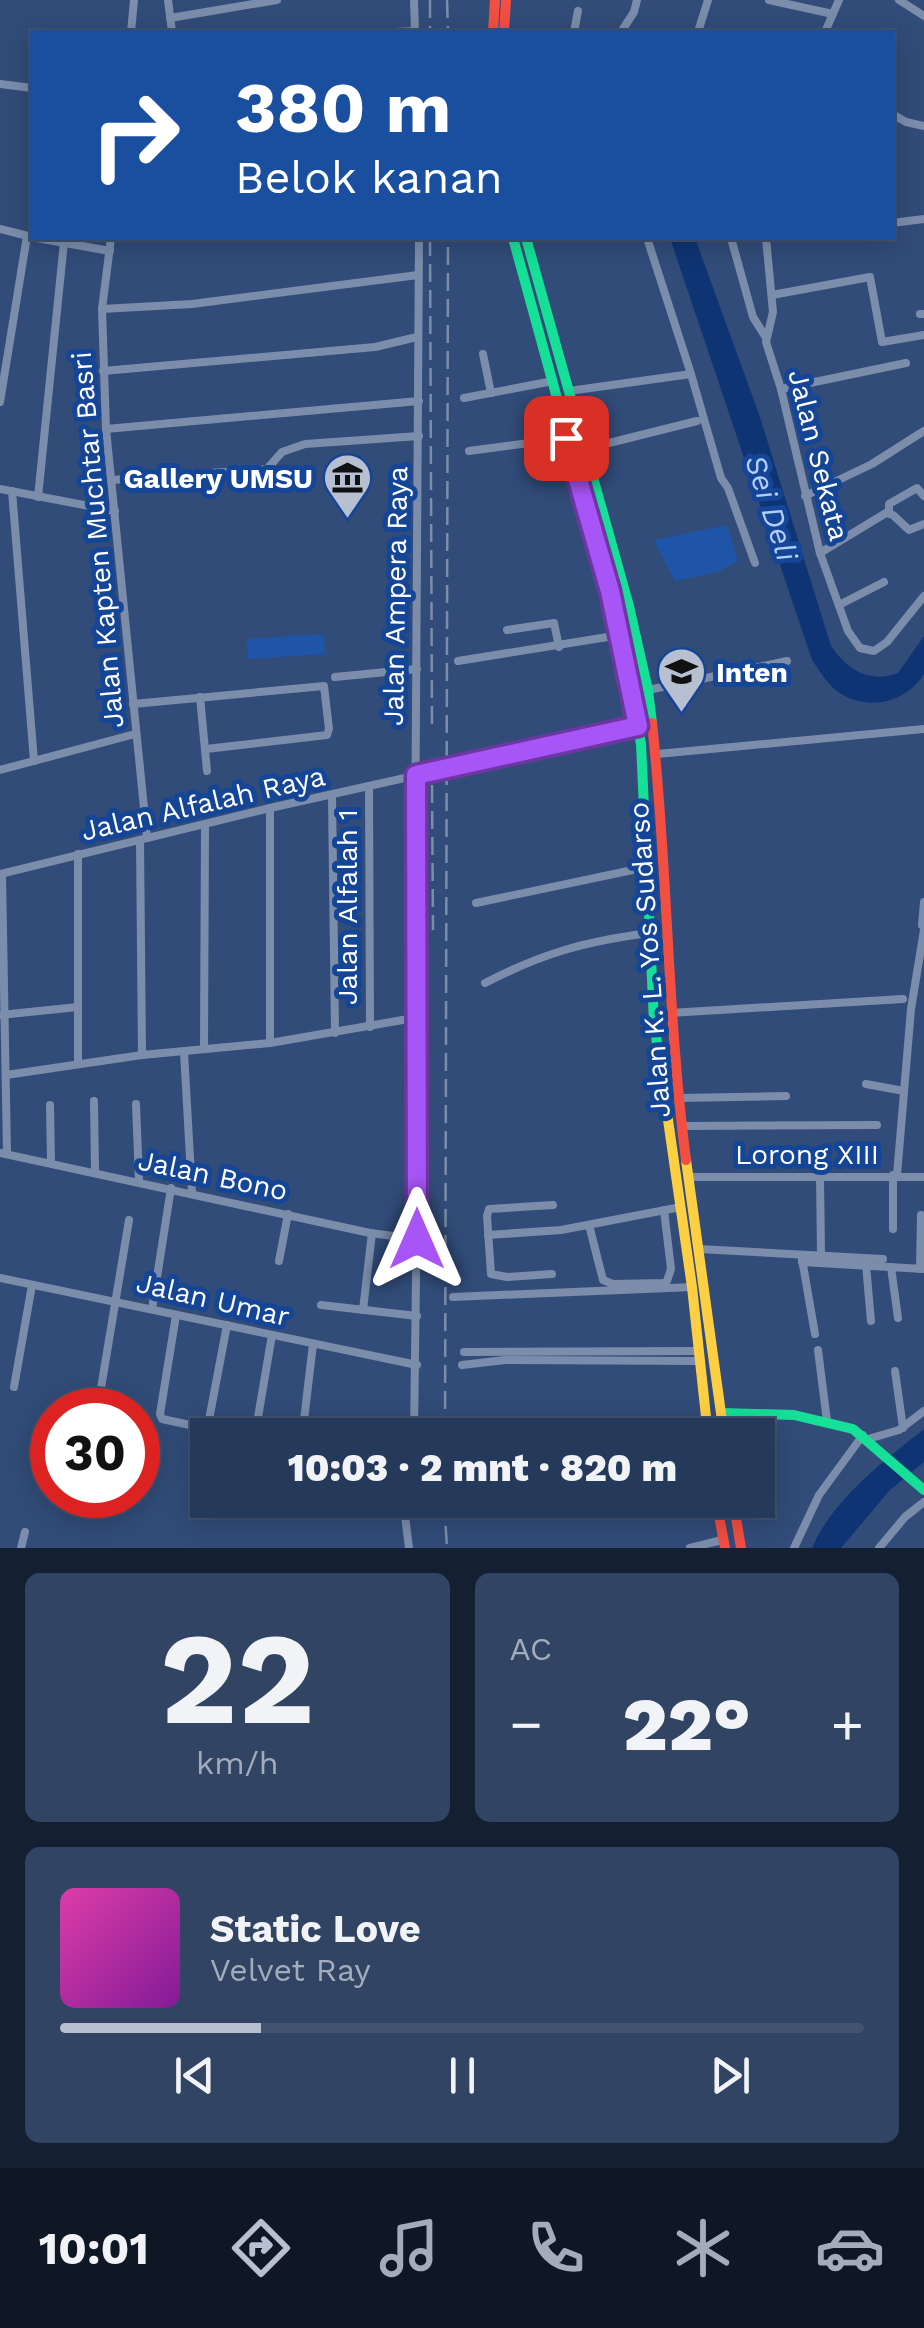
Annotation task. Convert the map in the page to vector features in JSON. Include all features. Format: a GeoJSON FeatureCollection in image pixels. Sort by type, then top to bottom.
{"type":"FeatureCollection","features":[{"type":"Feature","properties":{"kind":"main road"},"geometry":{"type":"LineString","coordinates":[[493,30],[494,0]]}},
{"type":"Feature","properties":{"kind":"main road"},"geometry":{"type":"LineString","coordinates":[[504,30],[506,0]]}},
{"type":"Feature","properties":{"kind":"main road","name":"Jalan K. L. Yos Sudarso"},"geometry":{"type":"LineString","coordinates":[[515,240],[620,634],[638,726],[661,1086],[676,1178],[699,1250],[722,1416]]}},
{"type":"Feature","properties":{"kind":"main road","name":"Jalan K. L. Yos Sudarso"},"geometry":{"type":"LineString","coordinates":[[527,240],[648,690],[657,754],[670,1012],[689,1177],[692,1287],[706,1417]]}},
{"type":"Feature","properties":{"kind":"main road"},"geometry":{"type":"LineString","coordinates":[[581,493],[596,489]]}},
{"type":"Feature","properties":{"kind":"main road"},"geometry":{"type":"LineString","coordinates":[[650,932],[667,932]]}},
{"type":"Feature","properties":{"kind":"main road"},"geometry":{"type":"LineString","coordinates":[[650,948],[668,947]]}},
{"type":"Feature","properties":{"kind":"main road"},"geometry":{"type":"LineString","coordinates":[[676,1178],[689,1177]]}},
{"type":"Feature","properties":{"kind":"main road"},"geometry":{"type":"LineString","coordinates":[[706,1417],[756,1412],[827,1421],[853,1429],[924,1490]]}},
{"type":"Feature","properties":{"kind":"main road"},"geometry":{"type":"LineString","coordinates":[[719,1518],[724,1544]]}},
{"type":"Feature","properties":{"kind":"main road"},"geometry":{"type":"LineString","coordinates":[[735,1518],[741,1548]]}},
{"type":"Feature","properties":{"kind":"street"},"geometry":{"type":"LineString","coordinates":[[131,30],[134,0]]}},
{"type":"Feature","properties":{"kind":"street"},"geometry":{"type":"LineString","coordinates":[[168,0],[172,30]]}},
{"type":"Feature","properties":{"kind":"street"},"geometry":{"type":"LineString","coordinates":[[170,18],[276,0]]}},
{"type":"Feature","properties":{"kind":"street"},"geometry":{"type":"LineString","coordinates":[[414,0],[415,30]]}},
{"type":"Feature","properties":{"kind":"street"},"geometry":{"type":"LineString","coordinates":[[699,30],[708,0]]}},
{"type":"Feature","properties":{"kind":"street"},"geometry":{"type":"LineString","coordinates":[[769,0],[833,14]]}},
{"type":"Feature","properties":{"kind":"street"},"geometry":{"type":"LineString","coordinates":[[825,30],[839,0]]}},
{"type":"Feature","properties":{"kind":"street"},"geometry":{"type":"LineString","coordinates":[[899,0],[924,16]]}},
{"type":"Feature","properties":{"kind":"street"},"geometry":{"type":"LineString","coordinates":[[619,30],[634,1]]}},
{"type":"Feature","properties":{"kind":"street"},"geometry":{"type":"LineString","coordinates":[[574,30],[578,11]]}},
{"type":"Feature","properties":{"kind":"street"},"geometry":{"type":"LineString","coordinates":[[0,84],[30,88]]}},
{"type":"Feature","properties":{"kind":"street"},"geometry":{"type":"LineString","coordinates":[[895,116],[924,126]]}},
{"type":"Feature","properties":{"kind":"street"},"geometry":{"type":"LineString","coordinates":[[895,223],[924,219]]}},
{"type":"Feature","properties":{"kind":"street"},"geometry":{"type":"LineString","coordinates":[[0,229],[30,236]]}},
{"type":"Feature","properties":{"kind":"street"},"geometry":{"type":"LineString","coordinates":[[0,402],[3,369],[31,240]]}},
{"type":"Feature","properties":{"kind":"street"},"geometry":{"type":"LineString","coordinates":[[51,240],[110,252]]}},
{"type":"Feature","properties":{"kind":"street","name":"Jalan Kapten Muchtar Basri"},"geometry":{"type":"LineString","coordinates":[[111,240],[102,309],[103,371],[144,839],[142,1055]]}},
{"type":"Feature","properties":{"kind":"street","name":"Jalan Ampera Raya"},"geometry":{"type":"LineString","coordinates":[[415,1418],[419,240]]}},
{"type":"Feature","properties":{"kind":"street"},"geometry":{"type":"LineString","coordinates":[[648,240],[721,478],[755,563]]}},
{"type":"Feature","properties":{"kind":"street"},"geometry":{"type":"LineString","coordinates":[[732,240],[754,317],[765,336]]}},
{"type":"Feature","properties":{"kind":"street","name":"Jalan Sekata"},"geometry":{"type":"LineString","coordinates":[[766,240],[773,316],[765,336],[820,553],[848,631],[860,648],[874,651],[887,642],[924,596]]}},
{"type":"Feature","properties":{"kind":"street"},"geometry":{"type":"LineString","coordinates":[[38,497],[64,242]]}},
{"type":"Feature","properties":{"kind":"street"},"geometry":{"type":"LineString","coordinates":[[102,309],[192,304],[418,275]]}},
{"type":"Feature","properties":{"kind":"street"},"geometry":{"type":"LineString","coordinates":[[772,296],[870,277],[882,341],[924,334]]}},
{"type":"Feature","properties":{"kind":"street"},"geometry":{"type":"LineString","coordinates":[[103,371],[375,347],[417,337]]}},
{"type":"Feature","properties":{"kind":"street"},"geometry":{"type":"LineString","coordinates":[[482,354],[492,393]]}},
{"type":"Feature","properties":{"kind":"street"},"geometry":{"type":"LineString","coordinates":[[781,389],[906,363]]}},
{"type":"Feature","properties":{"kind":"street"},"geometry":{"type":"LineString","coordinates":[[569,391],[691,374]]}},
{"type":"Feature","properties":{"kind":"street"},"geometry":{"type":"LineString","coordinates":[[464,398],[553,382]]}},
{"type":"Feature","properties":{"kind":"street"},"geometry":{"type":"LineString","coordinates":[[106,429],[419,402]]}},
{"type":"Feature","properties":{"kind":"street"},"geometry":{"type":"LineString","coordinates":[[585,449],[697,421]]}},
{"type":"Feature","properties":{"kind":"street"},"geometry":{"type":"LineString","coordinates":[[806,496],[872,464],[924,431]]}},
{"type":"Feature","properties":{"kind":"street"},"geometry":{"type":"LineString","coordinates":[[112,480],[267,469],[282,452],[305,444],[418,436]]}},
{"type":"Feature","properties":{"kind":"street"},"geometry":{"type":"LineString","coordinates":[[469,451],[566,438]]}},
{"type":"Feature","properties":{"kind":"street"},"geometry":{"type":"LineString","coordinates":[[924,496],[917,488],[886,508],[909,530],[924,524]]}},
{"type":"Feature","properties":{"kind":"street"},"geometry":{"type":"LineString","coordinates":[[0,489],[116,511]]}},
{"type":"Feature","properties":{"kind":"street"},"geometry":{"type":"LineString","coordinates":[[12,491],[34,761]]}},
{"type":"Feature","properties":{"kind":"street"},"geometry":{"type":"LineString","coordinates":[[820,553],[888,513]]}},
{"type":"Feature","properties":{"kind":"street"},"geometry":{"type":"LineString","coordinates":[[839,605],[884,582]]}},
{"type":"Feature","properties":{"kind":"street"},"geometry":{"type":"LineString","coordinates":[[507,630],[554,623],[559,647]]}},
{"type":"Feature","properties":{"kind":"street"},"geometry":{"type":"LineString","coordinates":[[458,661],[620,634]]}},
{"type":"Feature","properties":{"kind":"street"},"geometry":{"type":"LineString","coordinates":[[648,690],[788,661]]}},
{"type":"Feature","properties":{"kind":"street"},"geometry":{"type":"LineString","coordinates":[[335,677],[416,668]]}},
{"type":"Feature","properties":{"kind":"street"},"geometry":{"type":"LineString","coordinates":[[133,704],[318,685],[325,690],[326,735],[206,749]]}},
{"type":"Feature","properties":{"kind":"street"},"geometry":{"type":"LineString","coordinates":[[200,697],[207,772]]}},
{"type":"Feature","properties":{"kind":"street","name":"Jalan Alfalah Raya"},"geometry":{"type":"LineString","coordinates":[[1,874],[270,808],[638,726]]}},
{"type":"Feature","properties":{"kind":"street"},"geometry":{"type":"LineString","coordinates":[[657,754],[924,730]]}},
{"type":"Feature","properties":{"kind":"street"},"geometry":{"type":"LineString","coordinates":[[912,731],[924,739]]}},
{"type":"Feature","properties":{"kind":"street"},"geometry":{"type":"LineString","coordinates":[[0,770],[135,734]]}},
{"type":"Feature","properties":{"kind":"street","name":"Jalan Alfalah 1"},"geometry":{"type":"LineString","coordinates":[[369,786],[370,1027]]}},
{"type":"Feature","properties":{"kind":"street"},"geometry":{"type":"LineString","coordinates":[[332,796],[335,1032]]}},
{"type":"Feature","properties":{"kind":"street"},"geometry":{"type":"LineString","coordinates":[[270,808],[270,1043]]}},
{"type":"Feature","properties":{"kind":"street"},"geometry":{"type":"LineString","coordinates":[[204,1049],[206,825]]}},
{"type":"Feature","properties":{"kind":"street"},"geometry":{"type":"LineString","coordinates":[[78,854],[78,1064]]}},
{"type":"Feature","properties":{"kind":"street"},"geometry":{"type":"LineString","coordinates":[[476,903],[649,866]]}},
{"type":"Feature","properties":{"kind":"street"},"geometry":{"type":"LineString","coordinates":[[1,874],[3,1154]]}},
{"type":"Feature","properties":{"kind":"street"},"geometry":{"type":"LineString","coordinates":[[894,1229],[908,998],[923,927],[924,902]]}},
{"type":"Feature","properties":{"kind":"street"},"geometry":{"type":"LineString","coordinates":[[485,983],[566,947],[650,932]]}},
{"type":"Feature","properties":{"kind":"street"},"geometry":{"type":"LineString","coordinates":[[670,1012],[924,998]]}},
{"type":"Feature","properties":{"kind":"street"},"geometry":{"type":"LineString","coordinates":[[3,1015],[78,1007]]}},
{"type":"Feature","properties":{"kind":"street"},"geometry":{"type":"LineString","coordinates":[[4,1070],[270,1043],[414,1018]]}},
{"type":"Feature","properties":{"kind":"street"},"geometry":{"type":"LineString","coordinates":[[184,1052],[192,1193]]}},
{"type":"Feature","properties":{"kind":"street"},"geometry":{"type":"LineString","coordinates":[[866,1084],[904,1091]]}},
{"type":"Feature","properties":{"kind":"street"},"geometry":{"type":"LineString","coordinates":[[678,1098],[786,1096]]}},
{"type":"Feature","properties":{"kind":"street"},"geometry":{"type":"LineString","coordinates":[[94,1101],[94,1172]]}},
{"type":"Feature","properties":{"kind":"street"},"geometry":{"type":"LineString","coordinates":[[136,1104],[140,1181]]}},
{"type":"Feature","properties":{"kind":"street"},"geometry":{"type":"LineString","coordinates":[[50,1105],[51,1163]]}},
{"type":"Feature","properties":{"kind":"street"},"geometry":{"type":"LineString","coordinates":[[682,1126],[878,1125]]}},
{"type":"Feature","properties":{"kind":"street","name":"Jalan Bono"},"geometry":{"type":"LineString","coordinates":[[3,1154],[372,1233],[417,1239]]}},
{"type":"Feature","properties":{"kind":"street"},"geometry":{"type":"LineString","coordinates":[[820,1176],[820,1254]]}},
{"type":"Feature","properties":{"kind":"street","name":"Lorong XIII"},"geometry":{"type":"LineString","coordinates":[[689,1177],[924,1177]]}},
{"type":"Feature","properties":{"kind":"street"},"geometry":{"type":"LineString","coordinates":[[152,1309],[171,1188]]}},
{"type":"Feature","properties":{"kind":"street"},"geometry":{"type":"LineString","coordinates":[[552,1274],[493,1275],[488,1235],[489,1209],[553,1205]]}},
{"type":"Feature","properties":{"kind":"street"},"geometry":{"type":"LineString","coordinates":[[488,1235],[588,1225],[687,1206]]}},
{"type":"Feature","properties":{"kind":"street"},"geometry":{"type":"LineString","coordinates":[[588,1225],[603,1280],[613,1284],[662,1283],[667,1281],[671,1269],[664,1210]]}},
{"type":"Feature","properties":{"kind":"street"},"geometry":{"type":"LineString","coordinates":[[279,1261],[288,1214]]}},
{"type":"Feature","properties":{"kind":"street"},"geometry":{"type":"LineString","coordinates":[[699,1250],[922,1269],[921,1215]]}},
{"type":"Feature","properties":{"kind":"street"},"geometry":{"type":"LineString","coordinates":[[101,1388],[130,1220]]}},
{"type":"Feature","properties":{"kind":"street"},"geometry":{"type":"LineString","coordinates":[[363,1310],[372,1233]]}},
{"type":"Feature","properties":{"kind":"street"},"geometry":{"type":"LineString","coordinates":[[802,1258],[820,1254],[883,1258]]}},
{"type":"Feature","properties":{"kind":"street"},"geometry":{"type":"LineString","coordinates":[[802,1258],[815,1334]]}},
{"type":"Feature","properties":{"kind":"street"},"geometry":{"type":"LineString","coordinates":[[866,1266],[871,1322]]}},
{"type":"Feature","properties":{"kind":"street"},"geometry":{"type":"LineString","coordinates":[[891,1267],[898,1318]]}},
{"type":"Feature","properties":{"kind":"street","name":"Jalan Umar"},"geometry":{"type":"LineString","coordinates":[[0,1278],[417,1365]]}},
{"type":"Feature","properties":{"kind":"street"},"geometry":{"type":"LineString","coordinates":[[14,1387],[32,1285]]}},
{"type":"Feature","properties":{"kind":"street"},"geometry":{"type":"LineString","coordinates":[[454,1297],[692,1287]]}},
{"type":"Feature","properties":{"kind":"street"},"geometry":{"type":"LineString","coordinates":[[321,1305],[417,1316]]}},
{"type":"Feature","properties":{"kind":"street"},"geometry":{"type":"LineString","coordinates":[[176,1315],[160,1414],[162,1419],[192,1426],[208,1425],[227,1325]]}},
{"type":"Feature","properties":{"kind":"street"},"geometry":{"type":"LineString","coordinates":[[257,1418],[272,1335]]}},
{"type":"Feature","properties":{"kind":"street"},"geometry":{"type":"LineString","coordinates":[[303,1418],[313,1344]]}},
{"type":"Feature","properties":{"kind":"street"},"geometry":{"type":"LineString","coordinates":[[818,1350],[827,1421]]}},
{"type":"Feature","properties":{"kind":"street"},"geometry":{"type":"LineString","coordinates":[[464,1352],[699,1356]]}},
{"type":"Feature","properties":{"kind":"street"},"geometry":{"type":"LineString","coordinates":[[462,1365],[504,1360],[699,1356]]}},
{"type":"Feature","properties":{"kind":"street"},"geometry":{"type":"LineString","coordinates":[[895,1371],[903,1428]]}},
{"type":"Feature","properties":{"kind":"street"},"geometry":{"type":"LineString","coordinates":[[794,1548],[819,1495],[866,1437],[903,1428],[924,1411]]}},
{"type":"Feature","properties":{"kind":"street"},"geometry":{"type":"LineString","coordinates":[[628,1418],[706,1417]]}},
{"type":"Feature","properties":{"kind":"street"},"geometry":{"type":"LineString","coordinates":[[879,1548],[905,1517],[924,1502]]}},
{"type":"Feature","properties":{"kind":"street"},"geometry":{"type":"LineString","coordinates":[[405,1518],[410,1548]]}},
{"type":"Feature","properties":{"kind":"street"},"geometry":{"type":"LineString","coordinates":[[21,1548],[25,1532]]}},
{"type":"Feature","properties":{"kind":"street"},"geometry":{"type":"LineString","coordinates":[[690,1548],[724,1544]]}},
{"type":"Feature","properties":{"kind":"shaded area"},"geometry":{"type":"Polygon","coordinates":[[[727,525],[738,561],[720,571],[675,581],[654,540],[727,525]]]}},
{"type":"Feature","properties":{"kind":"shaded area"},"geometry":{"type":"Polygon","coordinates":[[[324,634],[325,654],[248,659],[247,639],[324,634]]]}},
{"type":"Feature","properties":{"kind":"water","name":"Sei Deli"},"geometry":{"type":"Polygon","coordinates":[[[671,240],[696,240],[760,417],[831,646],[860,672],[878,677],[898,673],[924,636],[924,674],[907,692],[885,701],[861,702],[838,692],[812,660],[671,240]]]}},
{"type":"Feature","properties":{"kind":"water"},"geometry":{"type":"Polygon","coordinates":[[[924,1429],[924,1462],[890,1490],[841,1548],[812,1548],[846,1498],[924,1429]]]}},
{"type":"Feature","properties":{"kind":"railway"},"geometry":{"type":"LineString","coordinates":[[430,0],[430,30]]}},
{"type":"Feature","properties":{"kind":"railway"},"geometry":{"type":"LineString","coordinates":[[447,0],[448,30]]}},
{"type":"Feature","properties":{"kind":"railway"},"geometry":{"type":"LineString","coordinates":[[430,240],[432,730]]}},
{"type":"Feature","properties":{"kind":"railway"},"geometry":{"type":"LineString","coordinates":[[445,1418],[448,240]]}},
{"type":"Feature","properties":{"kind":"railway"},"geometry":{"type":"LineString","coordinates":[[432,785],[433,930]]}},
{"type":"Feature","properties":{"kind":"railway"},"geometry":{"type":"LineString","coordinates":[[445,1518],[447,1548]]}},
{"type":"Feature","properties":{"kind":"traffic: fast"},"geometry":{"type":"LineString","coordinates":[[514,240],[610,591],[641,744],[654,1022],[662,1078]]}},
{"type":"Feature","properties":{"kind":"traffic: fast"},"geometry":{"type":"LineString","coordinates":[[527,240],[629,606],[652,723]]}},
{"type":"Feature","properties":{"kind":"traffic: fast"},"geometry":{"type":"LineString","coordinates":[[722,1413],[794,1415],[853,1429],[924,1490]]}},
{"type":"Feature","properties":{"kind":"traffic: slow"},"geometry":{"type":"LineString","coordinates":[[662,1078],[706,1418]]}},
{"type":"Feature","properties":{"kind":"traffic: slow"},"geometry":{"type":"LineString","coordinates":[[686,1160],[722,1418]]}},
{"type":"Feature","properties":{"kind":"traffic: jam"},"geometry":{"type":"LineString","coordinates":[[493,30],[495,0]]}},
{"type":"Feature","properties":{"kind":"traffic: jam"},"geometry":{"type":"LineString","coordinates":[[504,30],[506,0]]}},
{"type":"Feature","properties":{"kind":"traffic: jam"},"geometry":{"type":"LineString","coordinates":[[652,723],[686,1160]]}},
{"type":"Feature","properties":{"kind":"traffic: jam"},"geometry":{"type":"LineString","coordinates":[[719,1518],[725,1548]]}},
{"type":"Feature","properties":{"kind":"traffic: jam"},"geometry":{"type":"LineString","coordinates":[[736,1518],[741,1548]]}},
{"type":"Feature","properties":{"kind":"place","name":"Gallery UMSU"},"geometry":{"type":"Point","coordinates":[348,520]}},
{"type":"Feature","properties":{"kind":"place","name":"Inten"},"geometry":{"type":"Point","coordinates":[681,714]}},
{"type":"Feature","properties":{"kind":"route"},"geometry":{"type":"LineString","coordinates":[[417,1239],[416,775],[638,726],[610,591],[566,438]]}}]}
